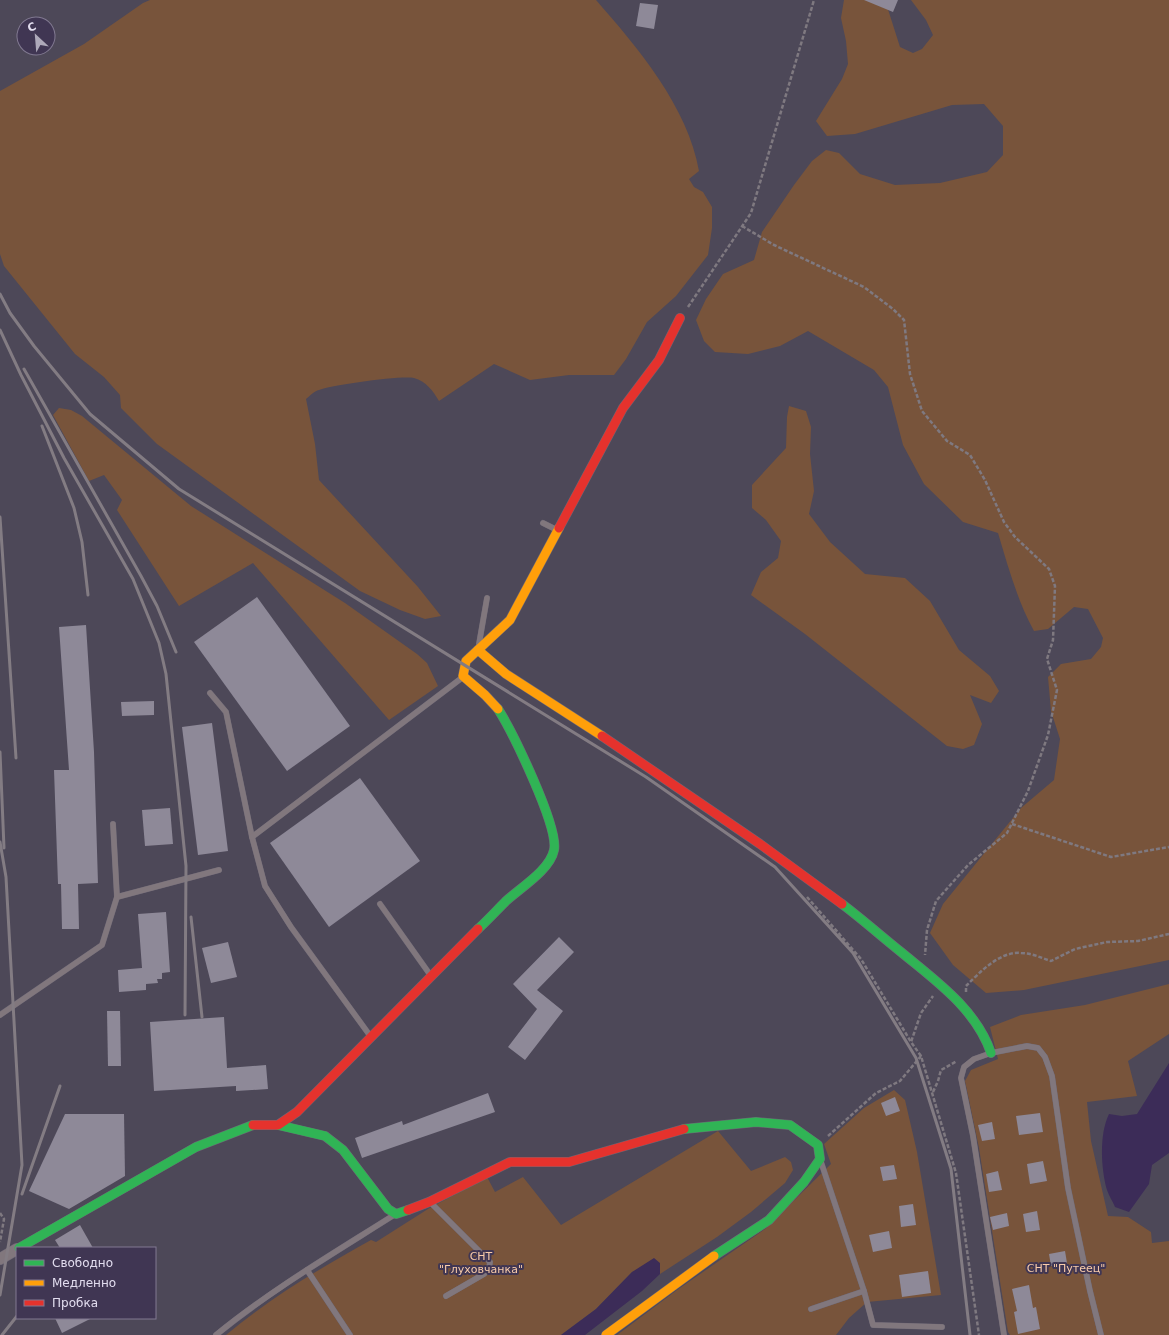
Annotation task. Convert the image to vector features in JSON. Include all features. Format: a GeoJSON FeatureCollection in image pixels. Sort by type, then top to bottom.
{"type":"FeatureCollection","features":[{"type":"Feature","properties":{"kind":"street"},"geometry":{"type":"LineString","coordinates":[[278,1125],[297,1112],[506,901],[542,870],[554,849],[551,828],[528,767],[498,708],[476,686],[463,676],[466,661],[510,620],[623,408],[659,360],[680,318]]}},
{"type":"Feature","properties":{"kind":"street"},"geometry":{"type":"LineString","coordinates":[[478,650],[506,674],[611,742],[760,844],[851,911],[927,973],[975,1021],[985,1036],[991,1053]]}},
{"type":"Feature","properties":{"kind":"street"},"geometry":{"type":"LineString","coordinates":[[21,1247],[196,1147],[250,1125],[278,1125],[324,1136],[343,1150],[388,1209],[396,1214],[430,1202],[510,1162],[570,1162],[679,1130],[756,1122],[790,1125],[818,1145],[820,1159],[804,1182],[768,1220],[715,1254],[606,1335]]}},
{"type":"Feature","properties":{"kind":"street"},"geometry":{"type":"LineString","coordinates":[[0,1258],[16,1250]]}},
{"type":"Feature","properties":{"kind":"lane"},"geometry":{"type":"LineString","coordinates":[[544,523],[558,530]]}},
{"type":"Feature","properties":{"kind":"lane"},"geometry":{"type":"LineString","coordinates":[[478,650],[487,598]]}},
{"type":"Feature","properties":{"kind":"lane"},"geometry":{"type":"LineString","coordinates":[[252,837],[463,676]]}},
{"type":"Feature","properties":{"kind":"lane"},"geometry":{"type":"LineString","coordinates":[[210,693],[226,712],[252,837],[265,886],[291,927],[371,1037]]}},
{"type":"Feature","properties":{"kind":"lane"},"geometry":{"type":"LineString","coordinates":[[0,1015],[102,945],[117,897],[112,824]]}},
{"type":"Feature","properties":{"kind":"lane"},"geometry":{"type":"LineString","coordinates":[[117,897],[219,870]]}},
{"type":"Feature","properties":{"kind":"lane"},"geometry":{"type":"LineString","coordinates":[[380,904],[431,976]]}},
{"type":"Feature","properties":{"kind":"lane"},"geometry":{"type":"LineString","coordinates":[[1004,1335],[973,1136],[961,1078],[964,1067],[974,1059],[991,1053],[1026,1046],[1038,1048],[1045,1057],[1052,1076],[1070,1195],[1090,1291],[1101,1335]]}},
{"type":"Feature","properties":{"kind":"lane"},"geometry":{"type":"LineString","coordinates":[[820,1159],[864,1291],[873,1325],[942,1327]]}},
{"type":"Feature","properties":{"kind":"lane"},"geometry":{"type":"LineString","coordinates":[[430,1202],[490,1262],[489,1269],[484,1274],[446,1296]]}},
{"type":"Feature","properties":{"kind":"lane"},"geometry":{"type":"LineString","coordinates":[[216,1335],[238,1317],[307,1270],[396,1214]]}},
{"type":"Feature","properties":{"kind":"lane"},"geometry":{"type":"LineString","coordinates":[[307,1270],[350,1335]]}},
{"type":"Feature","properties":{"kind":"lane"},"geometry":{"type":"LineString","coordinates":[[811,1309],[864,1291]]}},
{"type":"Feature","properties":{"kind":"path"},"geometry":{"type":"LineString","coordinates":[[680,318],[751,213],[814,0]]}},
{"type":"Feature","properties":{"kind":"path"},"geometry":{"type":"LineString","coordinates":[[742,226],[774,245],[864,287],[893,309],[904,320],[910,374],[922,411],[947,440],[970,455],[985,480],[1004,522],[1015,537],[1049,569],[1055,586],[1053,640],[1047,659],[1057,690],[1048,736],[1028,791],[1008,833],[968,865],[936,901],[927,930],[927,973],[934,995],[921,1012],[911,1042]]}},
{"type":"Feature","properties":{"kind":"path"},"geometry":{"type":"LineString","coordinates":[[1012,824],[1111,857],[1169,847]]}},
{"type":"Feature","properties":{"kind":"path"},"geometry":{"type":"LineString","coordinates":[[804,894],[861,959],[921,1056],[956,1173],[979,1335]]}},
{"type":"Feature","properties":{"kind":"path"},"geometry":{"type":"LineString","coordinates":[[966,993],[966,986],[980,972],[997,959],[1020,952],[1039,956],[1051,961],[1075,950],[1108,942],[1138,941],[1169,934]]}},
{"type":"Feature","properties":{"kind":"path"},"geometry":{"type":"LineString","coordinates":[[818,1145],[876,1093],[900,1081],[921,1056]]}},
{"type":"Feature","properties":{"kind":"path"},"geometry":{"type":"LineString","coordinates":[[932,1092],[938,1081],[941,1070],[960,1059]]}},
{"type":"Feature","properties":{"kind":"path"},"geometry":{"type":"LineString","coordinates":[[0,1213],[4,1219],[0,1242]]}},
{"type":"Feature","properties":{"kind":"green space"},"geometry":{"type":"Polygon","coordinates":[[[150,0],[596,0],[644,58],[673,101],[684,124],[693,147],[699,171],[689,179],[694,187],[703,192],[712,207],[712,228],[708,255],[676,296],[647,322],[626,359],[614,375],[569,375],[530,380],[494,364],[439,401],[432,390],[422,381],[407,377],[366,381],[326,388],[315,391],[306,399],[315,444],[319,480],[418,587],[441,616],[425,619],[400,610],[360,591],[157,444],[121,408],[120,395],[104,377],[75,354],[4,266],[0,254],[0,91],[84,44],[143,3],[150,0]]]}},
{"type":"Feature","properties":{"kind":"green space"},"geometry":{"type":"Polygon","coordinates":[[[844,0],[885,0],[900,47],[913,53],[922,49],[933,35],[926,20],[911,0],[1169,0],[1169,960],[1024,990],[986,993],[953,965],[930,933],[943,904],[1021,808],[1054,780],[1060,739],[1051,711],[1048,677],[1061,664],[1091,659],[1101,647],[1103,638],[1088,609],[1074,607],[1048,629],[1034,631],[1018,595],[998,533],[963,522],[924,484],[903,445],[888,387],[874,370],[808,331],[780,346],[748,354],[715,352],[704,341],[696,320],[706,299],[723,274],[754,260],[762,232],[812,161],[826,150],[839,153],[860,174],[895,185],[940,183],[987,172],[1003,155],[1003,126],[984,104],[952,105],[855,134],[827,136],[816,121],[842,79],[848,64],[846,41],[841,18],[844,0]]]}},
{"type":"Feature","properties":{"kind":"green space"},"geometry":{"type":"Polygon","coordinates":[[[789,406],[806,411],[811,427],[810,454],[814,491],[809,514],[830,542],[865,574],[905,578],[930,601],[959,650],[990,676],[999,691],[991,703],[970,695],[982,724],[974,745],[963,749],[947,746],[805,634],[751,595],[761,572],[778,558],[781,541],[766,520],[752,508],[752,485],[786,448],[787,417],[789,406]]]}},
{"type":"Feature","properties":{"kind":"green space"},"geometry":{"type":"Polygon","coordinates":[[[59,408],[71,410],[82,416],[191,506],[345,603],[417,654],[427,663],[438,686],[389,720],[253,563],[179,606],[117,510],[122,500],[104,475],[89,481],[53,415],[59,408]]]}},
{"type":"Feature","properties":{"kind":"green space","name":"СНТ \"Путеец\""},"geometry":{"type":"Polygon","coordinates":[[[1169,984],[1169,1034],[1128,1061],[1137,1096],[1087,1102],[1091,1141],[1108,1216],[1128,1217],[1151,1232],[1152,1243],[1169,1241],[1169,1335],[1010,1335],[1008,1332],[979,1148],[965,1081],[971,1070],[998,1059],[990,1027],[1021,1015],[1085,1005],[1169,984]]]}},
{"type":"Feature","properties":{"kind":"green space"},"geometry":{"type":"Polygon","coordinates":[[[894,1090],[905,1100],[917,1152],[941,1295],[867,1302],[849,1318],[836,1335],[617,1335],[677,1290],[765,1229],[831,1164],[824,1144],[864,1108],[894,1090]]]}},
{"type":"Feature","properties":{"kind":"green space","name":"СНТ \"Глуховчанка\""},"geometry":{"type":"Polygon","coordinates":[[[718,1131],[751,1171],[785,1157],[791,1162],[793,1170],[785,1183],[751,1212],[717,1237],[660,1274],[660,1263],[632,1272],[596,1309],[561,1335],[226,1335],[261,1308],[315,1272],[371,1240],[376,1242],[428,1209],[487,1177],[495,1192],[523,1177],[561,1225],[718,1131]]]}},
{"type":"Feature","properties":{"kind":"shaded area"},"geometry":{"type":"Polygon","coordinates":[[[1169,1063],[1169,1153],[1152,1165],[1149,1184],[1129,1212],[1115,1207],[1107,1190],[1102,1162],[1102,1141],[1106,1122],[1109,1114],[1122,1116],[1137,1114],[1169,1063]]]}},
{"type":"Feature","properties":{"kind":"shaded area"},"geometry":{"type":"Polygon","coordinates":[[[654,1258],[660,1263],[660,1274],[642,1291],[585,1335],[561,1335],[596,1309],[632,1272],[654,1258]]]}},
{"type":"Feature","properties":{"kind":"building"},"geometry":{"type":"Polygon","coordinates":[[[864,0],[898,0],[893,12],[864,0]]]}},
{"type":"Feature","properties":{"kind":"building"},"geometry":{"type":"Polygon","coordinates":[[[640,3],[658,5],[654,29],[636,26],[640,3]]]}},
{"type":"Feature","properties":{"kind":"building"},"geometry":{"type":"Polygon","coordinates":[[[257,597],[350,726],[287,771],[194,642],[257,597]]]}},
{"type":"Feature","properties":{"kind":"building"},"geometry":{"type":"Polygon","coordinates":[[[86,625],[94,752],[98,883],[78,884],[79,929],[62,929],[61,884],[58,884],[54,770],[69,770],[59,627],[86,625]]]}},
{"type":"Feature","properties":{"kind":"building"},"geometry":{"type":"Polygon","coordinates":[[[154,701],[154,715],[122,716],[121,702],[154,701]]]}},
{"type":"Feature","properties":{"kind":"building"},"geometry":{"type":"Polygon","coordinates":[[[212,723],[228,851],[198,855],[182,727],[212,723]]]}},
{"type":"Feature","properties":{"kind":"building"},"geometry":{"type":"Polygon","coordinates":[[[360,778],[420,861],[329,927],[270,843],[360,778]]]}},
{"type":"Feature","properties":{"kind":"building"},"geometry":{"type":"Polygon","coordinates":[[[170,808],[173,844],[145,846],[142,810],[170,808]]]}},
{"type":"Feature","properties":{"kind":"building"},"geometry":{"type":"Polygon","coordinates":[[[166,912],[170,972],[162,973],[162,979],[157,979],[158,983],[146,984],[146,990],[119,992],[118,970],[142,968],[138,914],[166,912]]]}},
{"type":"Feature","properties":{"kind":"building"},"geometry":{"type":"Polygon","coordinates":[[[559,937],[574,952],[537,990],[563,1011],[525,1060],[508,1047],[537,1009],[513,984],[559,937]]]}},
{"type":"Feature","properties":{"kind":"building"},"geometry":{"type":"Polygon","coordinates":[[[228,942],[237,977],[211,983],[202,948],[228,942]]]}},
{"type":"Feature","properties":{"kind":"building"},"geometry":{"type":"Polygon","coordinates":[[[107,1011],[120,1011],[121,1066],[108,1066],[107,1011]]]}},
{"type":"Feature","properties":{"kind":"building"},"geometry":{"type":"Polygon","coordinates":[[[224,1017],[227,1068],[266,1065],[268,1089],[236,1091],[236,1086],[154,1091],[150,1022],[224,1017]]]}},
{"type":"Feature","properties":{"kind":"building"},"geometry":{"type":"Polygon","coordinates":[[[488,1093],[495,1112],[362,1158],[355,1138],[402,1121],[403,1125],[488,1093]]]}},
{"type":"Feature","properties":{"kind":"building"},"geometry":{"type":"Polygon","coordinates":[[[895,1097],[900,1111],[886,1116],[881,1103],[895,1097]]]}},
{"type":"Feature","properties":{"kind":"building"},"geometry":{"type":"Polygon","coordinates":[[[1040,1113],[1043,1132],[1019,1135],[1016,1116],[1040,1113]]]}},
{"type":"Feature","properties":{"kind":"building"},"geometry":{"type":"Polygon","coordinates":[[[65,1114],[124,1114],[125,1176],[69,1209],[29,1191],[65,1114]]]}},
{"type":"Feature","properties":{"kind":"building"},"geometry":{"type":"Polygon","coordinates":[[[992,1122],[995,1139],[982,1141],[978,1125],[992,1122]]]}},
{"type":"Feature","properties":{"kind":"building"},"geometry":{"type":"Polygon","coordinates":[[[1043,1161],[1047,1181],[1030,1184],[1027,1164],[1043,1161]]]}},
{"type":"Feature","properties":{"kind":"building"},"geometry":{"type":"Polygon","coordinates":[[[894,1165],[897,1179],[883,1181],[880,1167],[894,1165]]]}},
{"type":"Feature","properties":{"kind":"building"},"geometry":{"type":"Polygon","coordinates":[[[998,1171],[1002,1190],[989,1192],[986,1174],[998,1171]]]}},
{"type":"Feature","properties":{"kind":"building"},"geometry":{"type":"Polygon","coordinates":[[[913,1204],[916,1225],[901,1227],[899,1206],[913,1204]]]}},
{"type":"Feature","properties":{"kind":"building"},"geometry":{"type":"Polygon","coordinates":[[[1037,1211],[1040,1230],[1026,1232],[1023,1214],[1037,1211]]]}},
{"type":"Feature","properties":{"kind":"building"},"geometry":{"type":"Polygon","coordinates":[[[1007,1213],[1009,1226],[993,1230],[990,1217],[1007,1213]]]}},
{"type":"Feature","properties":{"kind":"building"},"geometry":{"type":"Polygon","coordinates":[[[80,1225],[92,1247],[59,1247],[55,1240],[80,1225]]]}},
{"type":"Feature","properties":{"kind":"building"},"geometry":{"type":"Polygon","coordinates":[[[889,1231],[892,1248],[873,1252],[869,1235],[889,1231]]]}},
{"type":"Feature","properties":{"kind":"building"},"geometry":{"type":"Polygon","coordinates":[[[1065,1251],[1067,1263],[1051,1266],[1049,1254],[1065,1251]]]}},
{"type":"Feature","properties":{"kind":"building"},"geometry":{"type":"Polygon","coordinates":[[[928,1271],[931,1293],[902,1297],[899,1275],[928,1271]]]}},
{"type":"Feature","properties":{"kind":"building"},"geometry":{"type":"Polygon","coordinates":[[[1029,1285],[1033,1308],[1036,1307],[1040,1329],[1018,1334],[1014,1312],[1017,1311],[1012,1289],[1029,1285]]]}},
{"type":"Feature","properties":{"kind":"building"},"geometry":{"type":"Polygon","coordinates":[[[55,1319],[90,1319],[62,1333],[55,1319]]]}},
{"type":"Feature","properties":{"kind":"railway"},"geometry":{"type":"LineString","coordinates":[[0,294],[10,313],[34,346],[90,414],[179,489],[646,777],[775,867],[853,953],[916,1058],[951,1169],[970,1335]]}},
{"type":"Feature","properties":{"kind":"railway"},"geometry":{"type":"LineString","coordinates":[[0,330],[21,375],[64,458],[133,579],[159,643],[166,674],[186,866],[185,1015]]}},
{"type":"Feature","properties":{"kind":"railway"},"geometry":{"type":"LineString","coordinates":[[24,369],[141,576],[157,606],[176,652]]}},
{"type":"Feature","properties":{"kind":"railway"},"geometry":{"type":"LineString","coordinates":[[42,426],[74,508],[82,542],[88,595]]}},
{"type":"Feature","properties":{"kind":"railway"},"geometry":{"type":"LineString","coordinates":[[0,517],[16,758]]}},
{"type":"Feature","properties":{"kind":"railway"},"geometry":{"type":"LineString","coordinates":[[0,752],[4,848]]}},
{"type":"Feature","properties":{"kind":"railway"},"geometry":{"type":"LineString","coordinates":[[0,842],[6,877],[22,1165],[0,1295]]}},
{"type":"Feature","properties":{"kind":"railway"},"geometry":{"type":"LineString","coordinates":[[191,917],[202,1017]]}},
{"type":"Feature","properties":{"kind":"railway"},"geometry":{"type":"LineString","coordinates":[[22,1194],[60,1086]]}},
{"type":"Feature","properties":{"kind":"railway"},"geometry":{"type":"LineString","coordinates":[[2,1335],[16,1317]]}},
{"type":"Feature","properties":{"kind":"traffic: fast"},"geometry":{"type":"LineString","coordinates":[[478,929],[506,901],[547,865],[554,850],[554,838],[542,801],[523,757],[498,709]]}},
{"type":"Feature","properties":{"kind":"traffic: fast"},"geometry":{"type":"LineString","coordinates":[[842,904],[954,997],[976,1023],[991,1053]]}},
{"type":"Feature","properties":{"kind":"traffic: fast"},"geometry":{"type":"LineString","coordinates":[[684,1129],[756,1122],[790,1125],[818,1145],[820,1159],[804,1182],[769,1220],[714,1256]]}},
{"type":"Feature","properties":{"kind":"traffic: fast"},"geometry":{"type":"LineString","coordinates":[[21,1247],[196,1147],[253,1125]]}},
{"type":"Feature","properties":{"kind":"traffic: fast"},"geometry":{"type":"LineString","coordinates":[[278,1125],[325,1136],[343,1150],[388,1209],[396,1214],[408,1210]]}},
{"type":"Feature","properties":{"kind":"traffic: slow"},"geometry":{"type":"LineString","coordinates":[[498,709],[485,695],[463,676],[466,661],[510,620],[559,528]]}},
{"type":"Feature","properties":{"kind":"traffic: slow"},"geometry":{"type":"LineString","coordinates":[[478,650],[506,674],[602,736]]}},
{"type":"Feature","properties":{"kind":"traffic: slow"},"geometry":{"type":"LineString","coordinates":[[606,1335],[714,1256]]}},
{"type":"Feature","properties":{"kind":"traffic: jam"},"geometry":{"type":"LineString","coordinates":[[559,528],[623,408],[659,360],[680,318]]}},
{"type":"Feature","properties":{"kind":"traffic: jam"},"geometry":{"type":"LineString","coordinates":[[602,736],[760,844],[842,904]]}},
{"type":"Feature","properties":{"kind":"traffic: jam"},"geometry":{"type":"LineString","coordinates":[[253,1125],[278,1125],[297,1112],[478,929]]}},
{"type":"Feature","properties":{"kind":"traffic: jam"},"geometry":{"type":"LineString","coordinates":[[408,1210],[429,1202],[510,1162],[569,1162],[684,1129]]}}]}
